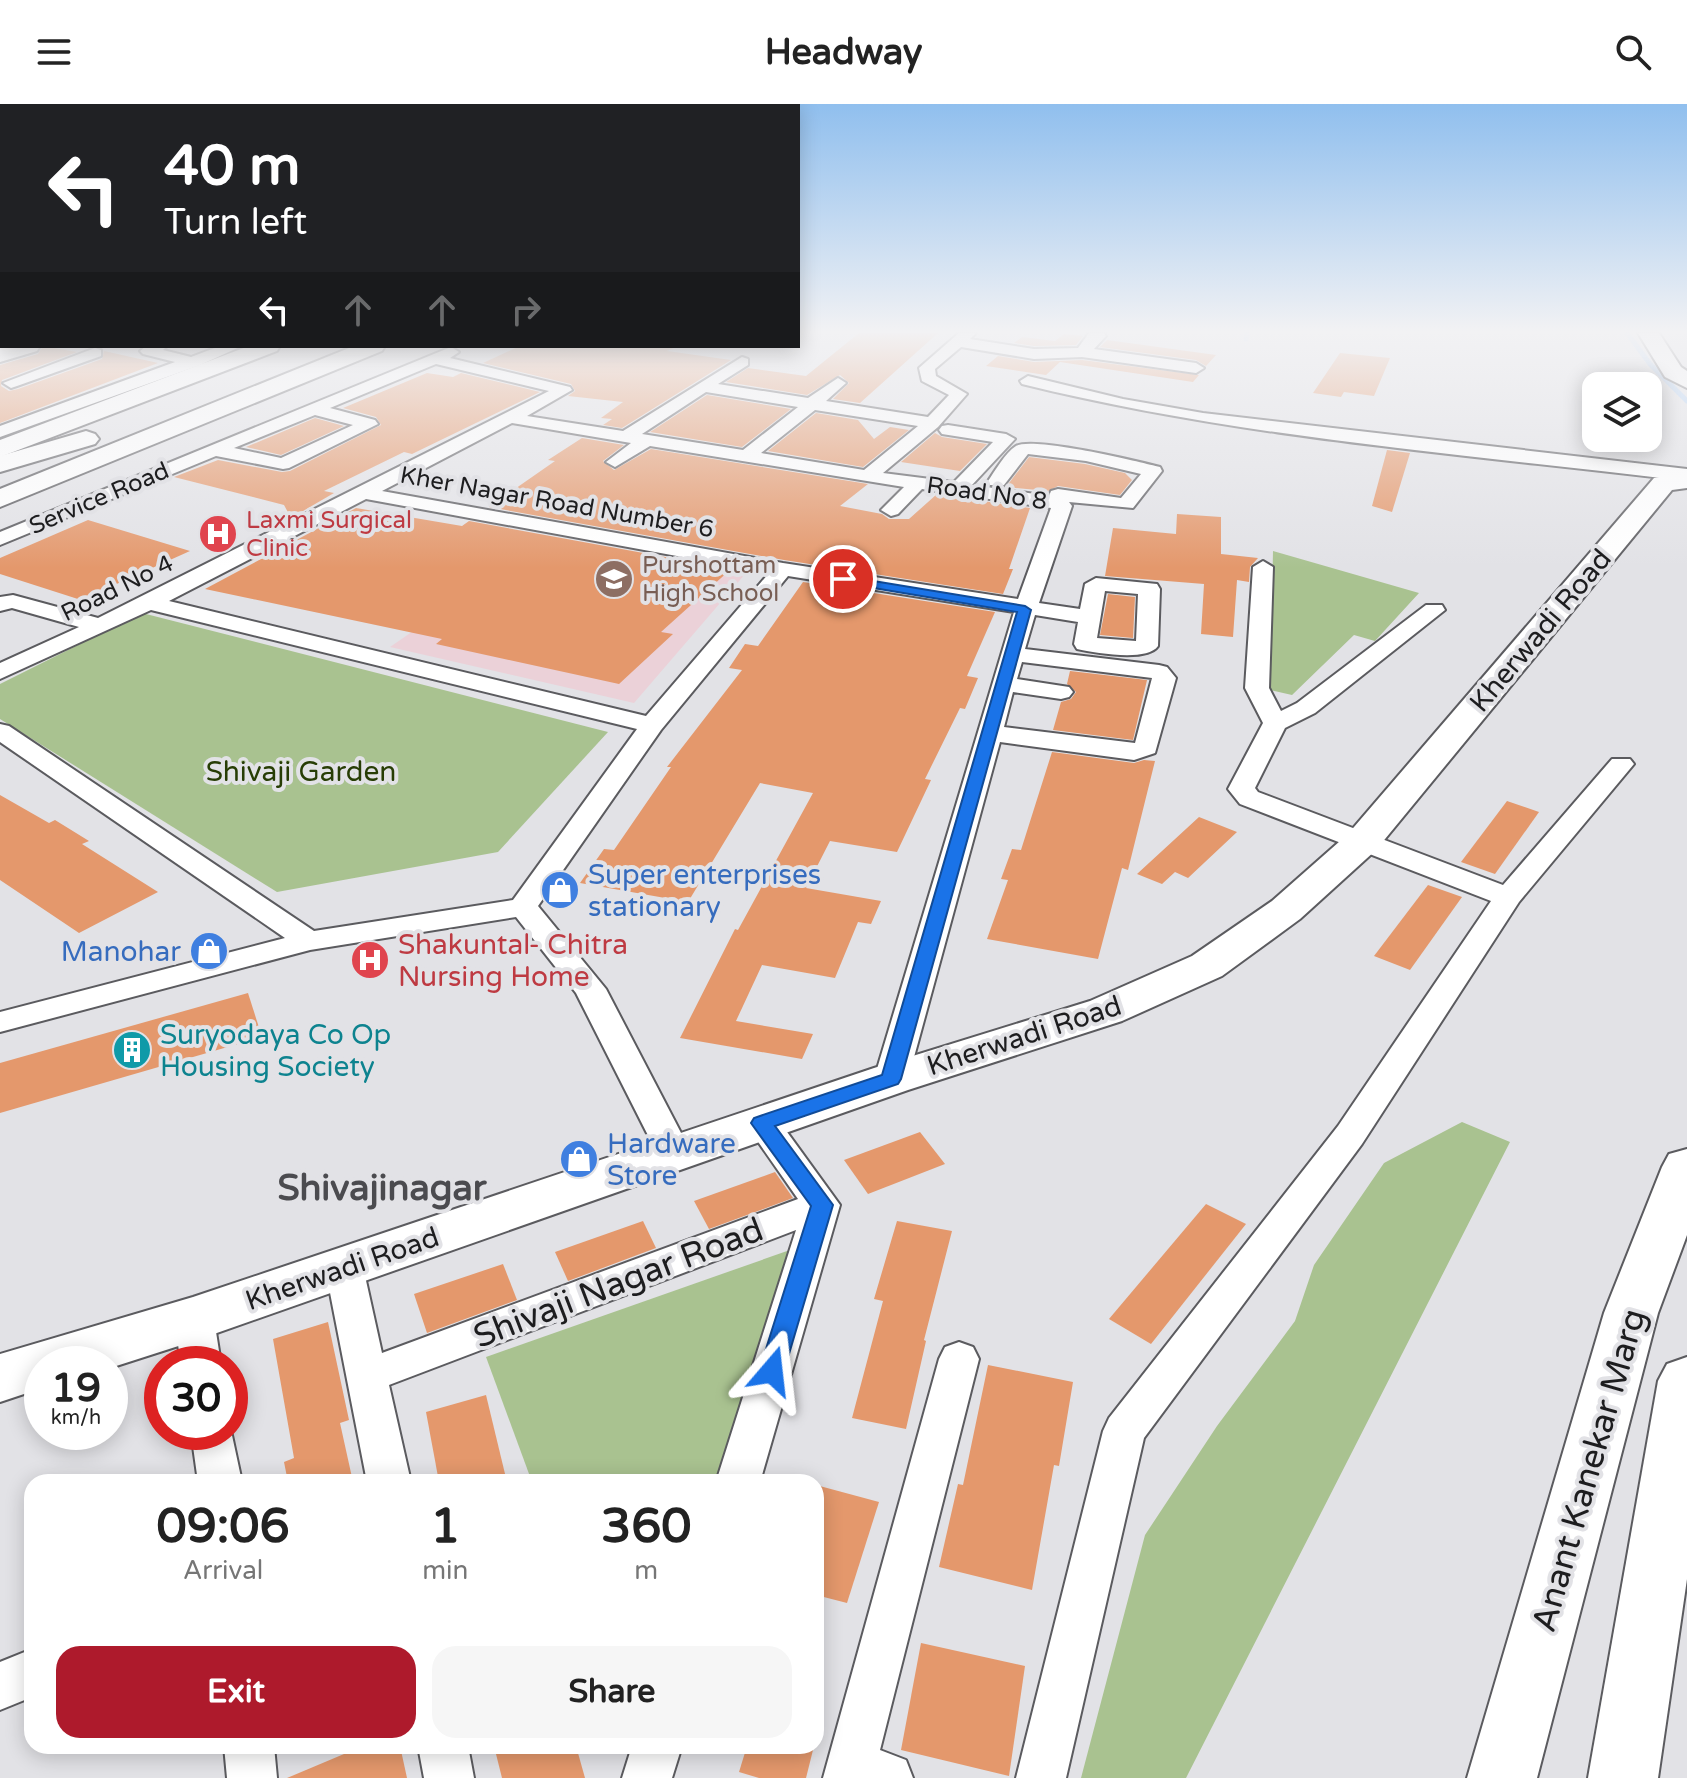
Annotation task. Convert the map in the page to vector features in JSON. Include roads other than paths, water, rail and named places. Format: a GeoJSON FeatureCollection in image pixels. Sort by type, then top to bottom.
{"type":"FeatureCollection","features":[{"type":"Feature","properties":{"kind":"highway"},"geometry":{"type":"LineString","coordinates":[[0,480],[176,411]]}},
{"type":"Feature","properties":{"kind":"highway"},"geometry":{"type":"LineString","coordinates":[[0,499],[218,411]]}},
{"type":"Feature","properties":{"kind":"highway"},"geometry":{"type":"LineString","coordinates":[[0,464],[146,423]]}},
{"type":"Feature","properties":{"kind":"highway"},"geometry":{"type":"LineString","coordinates":[[0,514],[84,479],[174,429]]}},
{"type":"Feature","properties":{"kind":"street"},"geometry":{"type":"LineString","coordinates":[[0,432],[56,411]]}},
{"type":"Feature","properties":{"kind":"street"},"geometry":{"type":"LineString","coordinates":[[0,449],[99,411]]}},
{"type":"Feature","properties":{"kind":"street","name":"Service Road"},"geometry":{"type":"LineString","coordinates":[[0,539],[222,452],[316,411]]}},
{"type":"Feature","properties":{"kind":"street"},"geometry":{"type":"LineString","coordinates":[[222,452],[283,464],[369,424],[323,411]]}},
{"type":"Feature","properties":{"kind":"street","name":"Road No 4"},"geometry":{"type":"LineString","coordinates":[[0,672],[149,603],[523,411]]}},
{"type":"Feature","properties":{"kind":"street"},"geometry":{"type":"LineString","coordinates":[[615,462],[638,438],[673,411]]}},
{"type":"Feature","properties":{"kind":"street"},"geometry":{"type":"LineString","coordinates":[[748,455],[803,411]]}},
{"type":"Feature","properties":{"kind":"street"},"geometry":{"type":"LineString","coordinates":[[852,411],[1006,439],[958,489]]}},
{"type":"Feature","properties":{"kind":"street"},"geometry":{"type":"LineString","coordinates":[[868,476],[940,427],[949,411]]}},
{"type":"Feature","properties":{"kind":"street"},"geometry":{"type":"LineString","coordinates":[[1164,411],[1687,477]]}},
{"type":"Feature","properties":{"kind":"street","name":"Road No 8"},"geometry":{"type":"LineString","coordinates":[[510,418],[958,489],[1068,481],[1025,610],[891,1079]]}},
{"type":"Feature","properties":{"kind":"street"},"geometry":{"type":"LineString","coordinates":[[997,481],[1025,449],[1068,481]]}},
{"type":"Feature","properties":{"kind":"street","name":"Kherwadi Road"},"geometry":{"type":"LineString","coordinates":[[106,1346],[194,1319],[891,1079],[1106,1011],[1207,966],[1286,910],[1362,842],[1663,484],[1687,477]]}},
{"type":"Feature","properties":{"kind":"street"},"geometry":{"type":"LineString","coordinates":[[891,510],[918,483]]}},
{"type":"Feature","properties":{"kind":"street","name":"Kher Nagar Road Number 6"},"geometry":{"type":"LineString","coordinates":[[364,493],[783,569],[1025,610],[1089,617]]}},
{"type":"Feature","properties":{"kind":"street"},"geometry":{"type":"LineString","coordinates":[[1263,567],[1257,688],[1275,723]]}},
{"type":"Feature","properties":{"kind":"street"},"geometry":{"type":"LineString","coordinates":[[0,1022],[309,941],[523,907],[652,725],[783,569]]}},
{"type":"Feature","properties":{"kind":"street"},"geometry":{"type":"LineString","coordinates":[[0,604],[13,601],[100,626]]}},
{"type":"Feature","properties":{"kind":"street"},"geometry":{"type":"LineString","coordinates":[[149,603],[652,725]]}},
{"type":"Feature","properties":{"kind":"street"},"geometry":{"type":"LineString","coordinates":[[1434,610],[1306,708],[1275,723],[1241,789],[1249,798],[1508,897]]}},
{"type":"Feature","properties":{"kind":"street"},"geometry":{"type":"LineString","coordinates":[[990,733],[1134,752],[1146,748],[1164,678],[1159,672],[1012,654]]}},
{"type":"Feature","properties":{"kind":"street"},"geometry":{"type":"LineString","coordinates":[[1004,684],[1061,692]]}},
{"type":"Feature","properties":{"kind":"street"},"geometry":{"type":"LineString","coordinates":[[0,731],[309,941]]}},
{"type":"Feature","properties":{"kind":"street"},"geometry":{"type":"LineString","coordinates":[[1041,1778],[1124,1431],[1350,1135],[1508,897],[1621,764]]}},
{"type":"Feature","properties":{"kind":"street"},"geometry":{"type":"LineString","coordinates":[[523,907],[590,989],[674,1154]]}},
{"type":"Feature","properties":{"kind":"street"},"geometry":{"type":"LineString","coordinates":[[762,1123],[822,1205]]}},
{"type":"Feature","properties":{"kind":"street","name":"Anant Kanekar Marg"},"geometry":{"type":"LineString","coordinates":[[1502,1778],[1631,1313],[1687,1167]]}},
{"type":"Feature","properties":{"kind":"street","name":"Shivaji Nagar Road"},"geometry":{"type":"LineString","coordinates":[[368,1376],[822,1205]]}},
{"type":"Feature","properties":{"kind":"street","name":"Shivaji Nagar Road"},"geometry":{"type":"LineString","coordinates":[[740,1474],[822,1205]]}},
{"type":"Feature","properties":{"kind":"street"},"geometry":{"type":"LineString","coordinates":[[344,1267],[387,1474]]}},
{"type":"Feature","properties":{"kind":"street"},"geometry":{"type":"LineString","coordinates":[[194,1319],[198,1346]]}},
{"type":"Feature","properties":{"kind":"street"},"geometry":{"type":"LineString","coordinates":[[862,1774],[959,1359]]}},
{"type":"Feature","properties":{"kind":"street","name":"Kherwadi Road"},"geometry":{"type":"LineString","coordinates":[[0,1378],[24,1371]]}},
{"type":"Feature","properties":{"kind":"street"},"geometry":{"type":"LineString","coordinates":[[1623,1778],[1687,1381]]}},
{"type":"Feature","properties":{"kind":"street"},"geometry":{"type":"LineString","coordinates":[[215,1450],[219,1474]]}},
{"type":"Feature","properties":{"kind":"street"},"geometry":{"type":"LineString","coordinates":[[0,1686],[24,1676]]}},
{"type":"Feature","properties":{"kind":"street"},"geometry":{"type":"LineString","coordinates":[[250,1754],[252,1778]]}},
{"type":"Feature","properties":{"kind":"street"},"geometry":{"type":"LineString","coordinates":[[444,1754],[449,1778]]}},
{"type":"Feature","properties":{"kind":"street"},"geometry":{"type":"LineString","coordinates":[[647,1778],[654,1754]]}},
{"type":"Feature","properties":{"kind":"place","name":"Laxmi Surgical Clinic"},"geometry":{"type":"Point","coordinates":[218,534]}},
{"type":"Feature","properties":{"kind":"place","name":"Purshottam High School"},"geometry":{"type":"Point","coordinates":[614,579]}},
{"type":"Feature","properties":{"kind":"place","name":"Super enterprises stationary"},"geometry":{"type":"Point","coordinates":[560,890]}},
{"type":"Feature","properties":{"kind":"place","name":"Manohar"},"geometry":{"type":"Point","coordinates":[209,951]}},
{"type":"Feature","properties":{"kind":"place","name":"Shakuntal- Chitra Nursing Home"},"geometry":{"type":"Point","coordinates":[370,960]}},
{"type":"Feature","properties":{"kind":"place","name":"Suryodaya Co Op Housing Society"},"geometry":{"type":"Point","coordinates":[132,1050]}},
{"type":"Feature","properties":{"kind":"place","name":"Hardware Store"},"geometry":{"type":"Point","coordinates":[579,1159]}},
{"type":"Feature","properties":{"kind":"district","name":"Shivajinagar"},"geometry":{"type":"Point","coordinates":[382,1187]}},
{"type":"Feature","properties":{"kind":"park label","name":"Shivaji Garden"},"geometry":{"type":"Point","coordinates":[301,771]}}]}
